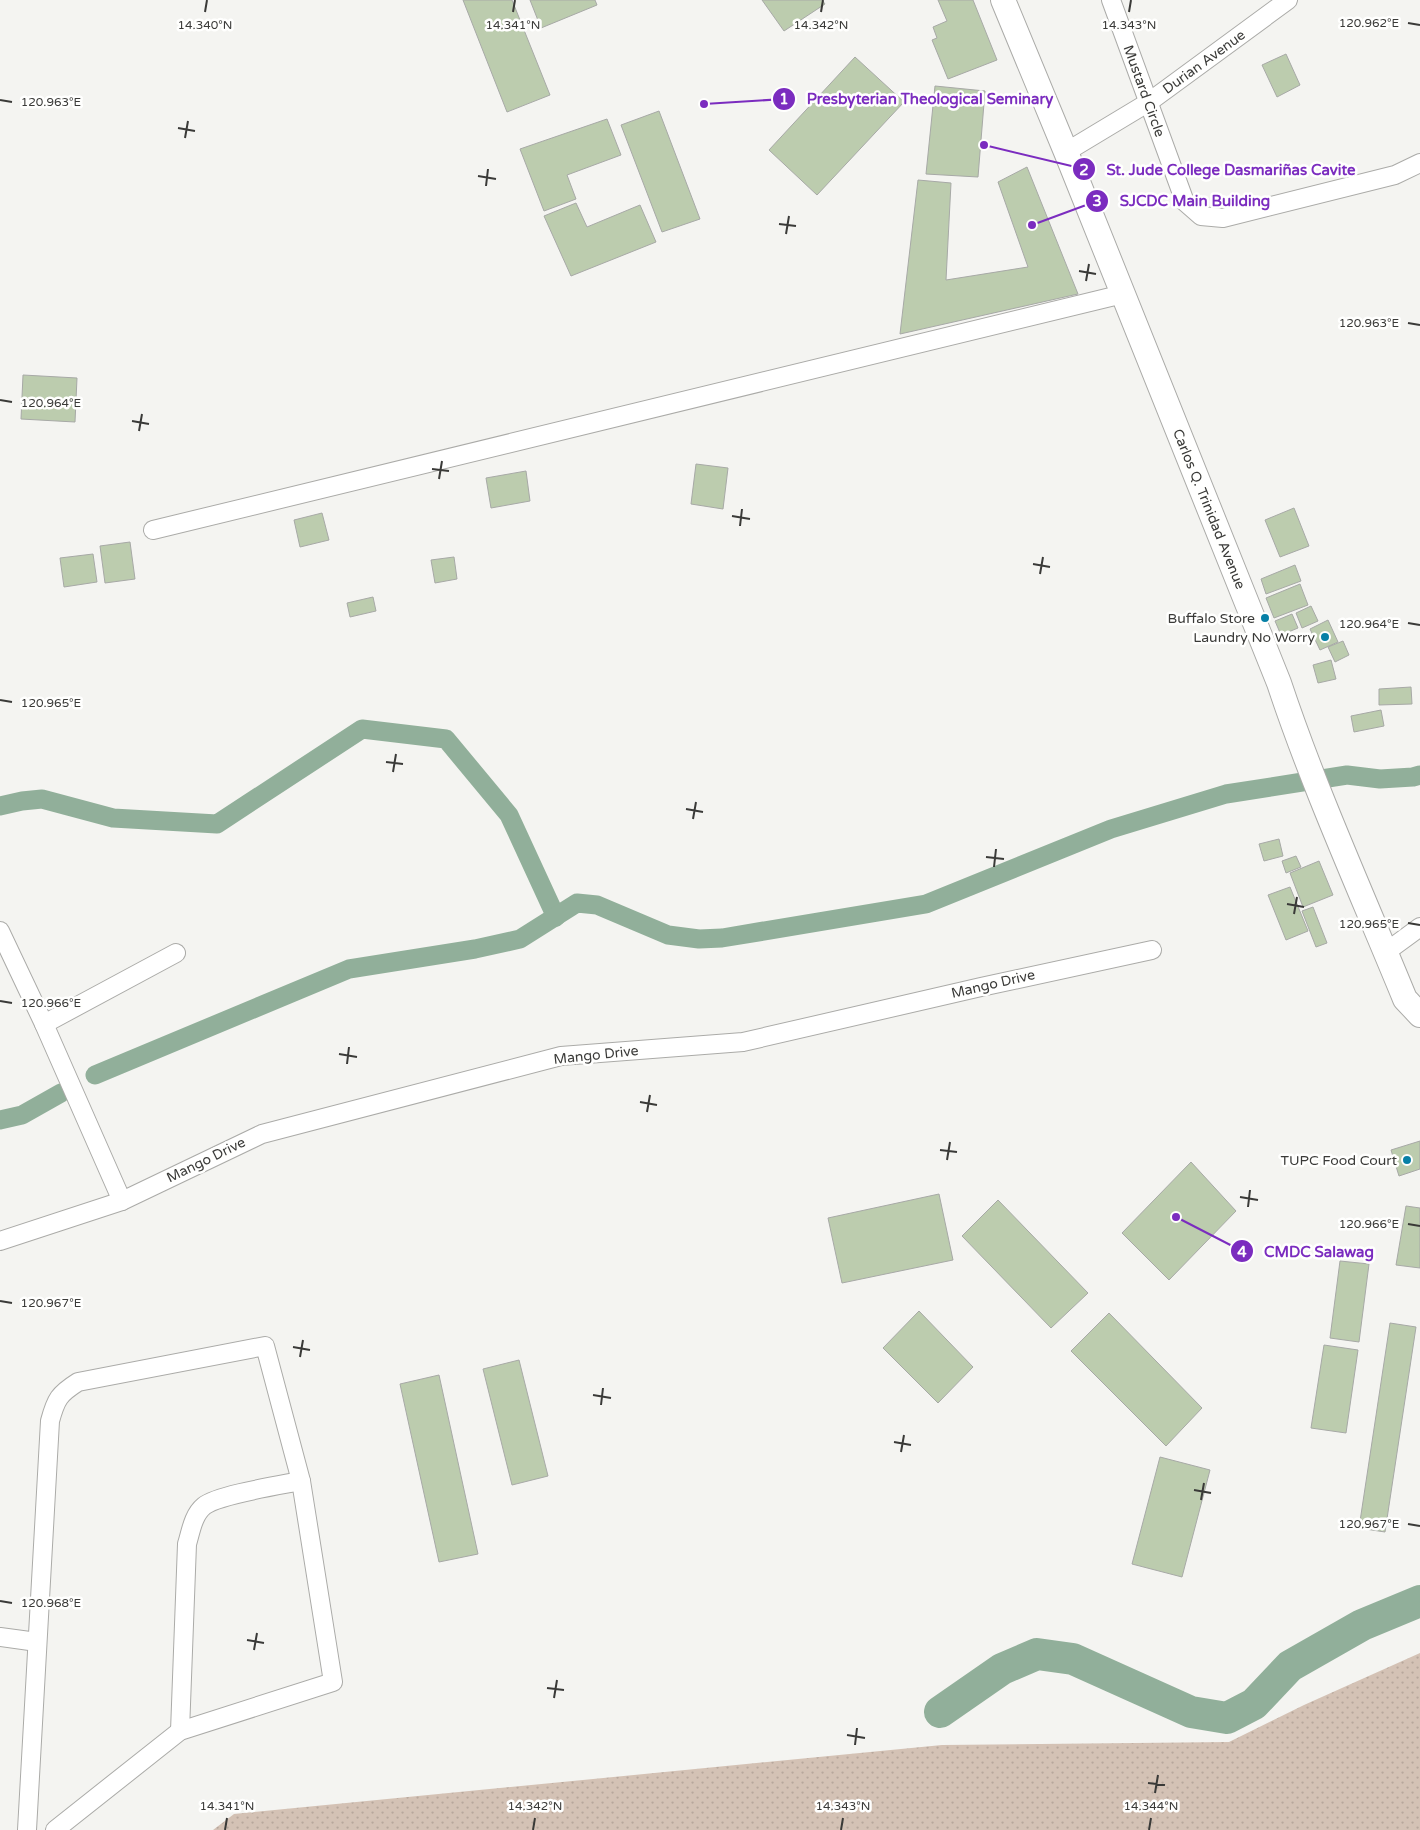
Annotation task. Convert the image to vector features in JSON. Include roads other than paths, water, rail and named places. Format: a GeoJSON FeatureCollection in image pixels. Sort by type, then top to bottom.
{"type":"FeatureCollection","features":[{"type":"Feature","properties":{"kind":"main road","name":"Carlos Q. Trinidad Avenue"},"geometry":{"type":"LineString","coordinates":[[1003,0],[1279,683],[1323,804],[1405,999],[1420,1015]]}},
{"type":"Feature","properties":{"kind":"street","name":"Mustard Circle"},"geometry":{"type":"LineString","coordinates":[[1110,0],[1185,202],[1201,216],[1223,218],[1395,175],[1420,163]]}},
{"type":"Feature","properties":{"kind":"street","name":"Durian Avenue"},"geometry":{"type":"LineString","coordinates":[[1066,152],[1149,102],[1288,0]]}},
{"type":"Feature","properties":{"kind":"street"},"geometry":{"type":"LineString","coordinates":[[153,530],[1123,294]]}},
{"type":"Feature","properties":{"kind":"street"},"geometry":{"type":"LineString","coordinates":[[1386,952],[1420,927]]}},
{"type":"Feature","properties":{"kind":"street"},"geometry":{"type":"LineString","coordinates":[[0,931],[44,1024],[122,1201]]}},
{"type":"Feature","properties":{"kind":"street","name":"Mango Drive"},"geometry":{"type":"LineString","coordinates":[[0,1241],[122,1201],[262,1134],[561,1056],[743,1042],[971,989],[1152,950]]}},
{"type":"Feature","properties":{"kind":"street"},"geometry":{"type":"LineString","coordinates":[[44,1024],[176,954]]}},
{"type":"Feature","properties":{"kind":"street"},"geometry":{"type":"LineString","coordinates":[[27,1830],[50,1421],[55,1403],[64,1390],[78,1382],[265,1346],[301,1481],[333,1682],[180,1731],[55,1830]]}},
{"type":"Feature","properties":{"kind":"street"},"geometry":{"type":"LineString","coordinates":[[180,1731],[188,1544],[193,1521],[203,1506],[218,1499],[301,1481]]}},
{"type":"Feature","properties":{"kind":"street"},"geometry":{"type":"LineString","coordinates":[[0,1637],[37,1642]]}},
{"type":"Feature","properties":{"kind":"waterway"},"geometry":{"type":"LineString","coordinates":[[0,806],[42,799],[113,818],[217,824],[362,729],[446,739],[509,815],[556,917]]}},
{"type":"Feature","properties":{"kind":"waterway"},"geometry":{"type":"LineString","coordinates":[[95,1075],[349,969],[475,949],[520,939],[577,903],[597,905],[668,935],[699,939],[722,938],[926,904],[1111,829],[1226,794],[1347,775],[1380,779],[1420,775]]}},
{"type":"Feature","properties":{"kind":"waterway"},"geometry":{"type":"LineString","coordinates":[[0,1120],[22,1115],[61,1093]]}},
{"type":"Feature","properties":{"kind":"waterway"},"geometry":{"type":"LineString","coordinates":[[940,1712],[1002,1669],[1037,1654],[1073,1659],[1191,1712],[1227,1718],[1254,1704],[1290,1666],[1362,1625],[1420,1601]]}},
{"type":"Feature","properties":{"kind":"place","name":"Presbyterian Theological Seminary"},"geometry":{"type":"Point","coordinates":[704,104]}},
{"type":"Feature","properties":{"kind":"place","name":"St. Jude College Dasmariñas Cavite"},"geometry":{"type":"Point","coordinates":[984,145]}},
{"type":"Feature","properties":{"kind":"place","name":"SJCDC Main Building"},"geometry":{"type":"Point","coordinates":[1032,225]}},
{"type":"Feature","properties":{"kind":"place","name":"Buffalo Store"},"geometry":{"type":"Point","coordinates":[1265,618]}},
{"type":"Feature","properties":{"kind":"place","name":"Laundry No Worry"},"geometry":{"type":"Point","coordinates":[1325,637]}},
{"type":"Feature","properties":{"kind":"place","name":"TUPC Food Court"},"geometry":{"type":"Point","coordinates":[1407,1160]}},
{"type":"Feature","properties":{"kind":"place","name":"CMDC Salawag"},"geometry":{"type":"Point","coordinates":[1176,1217]}}]}
